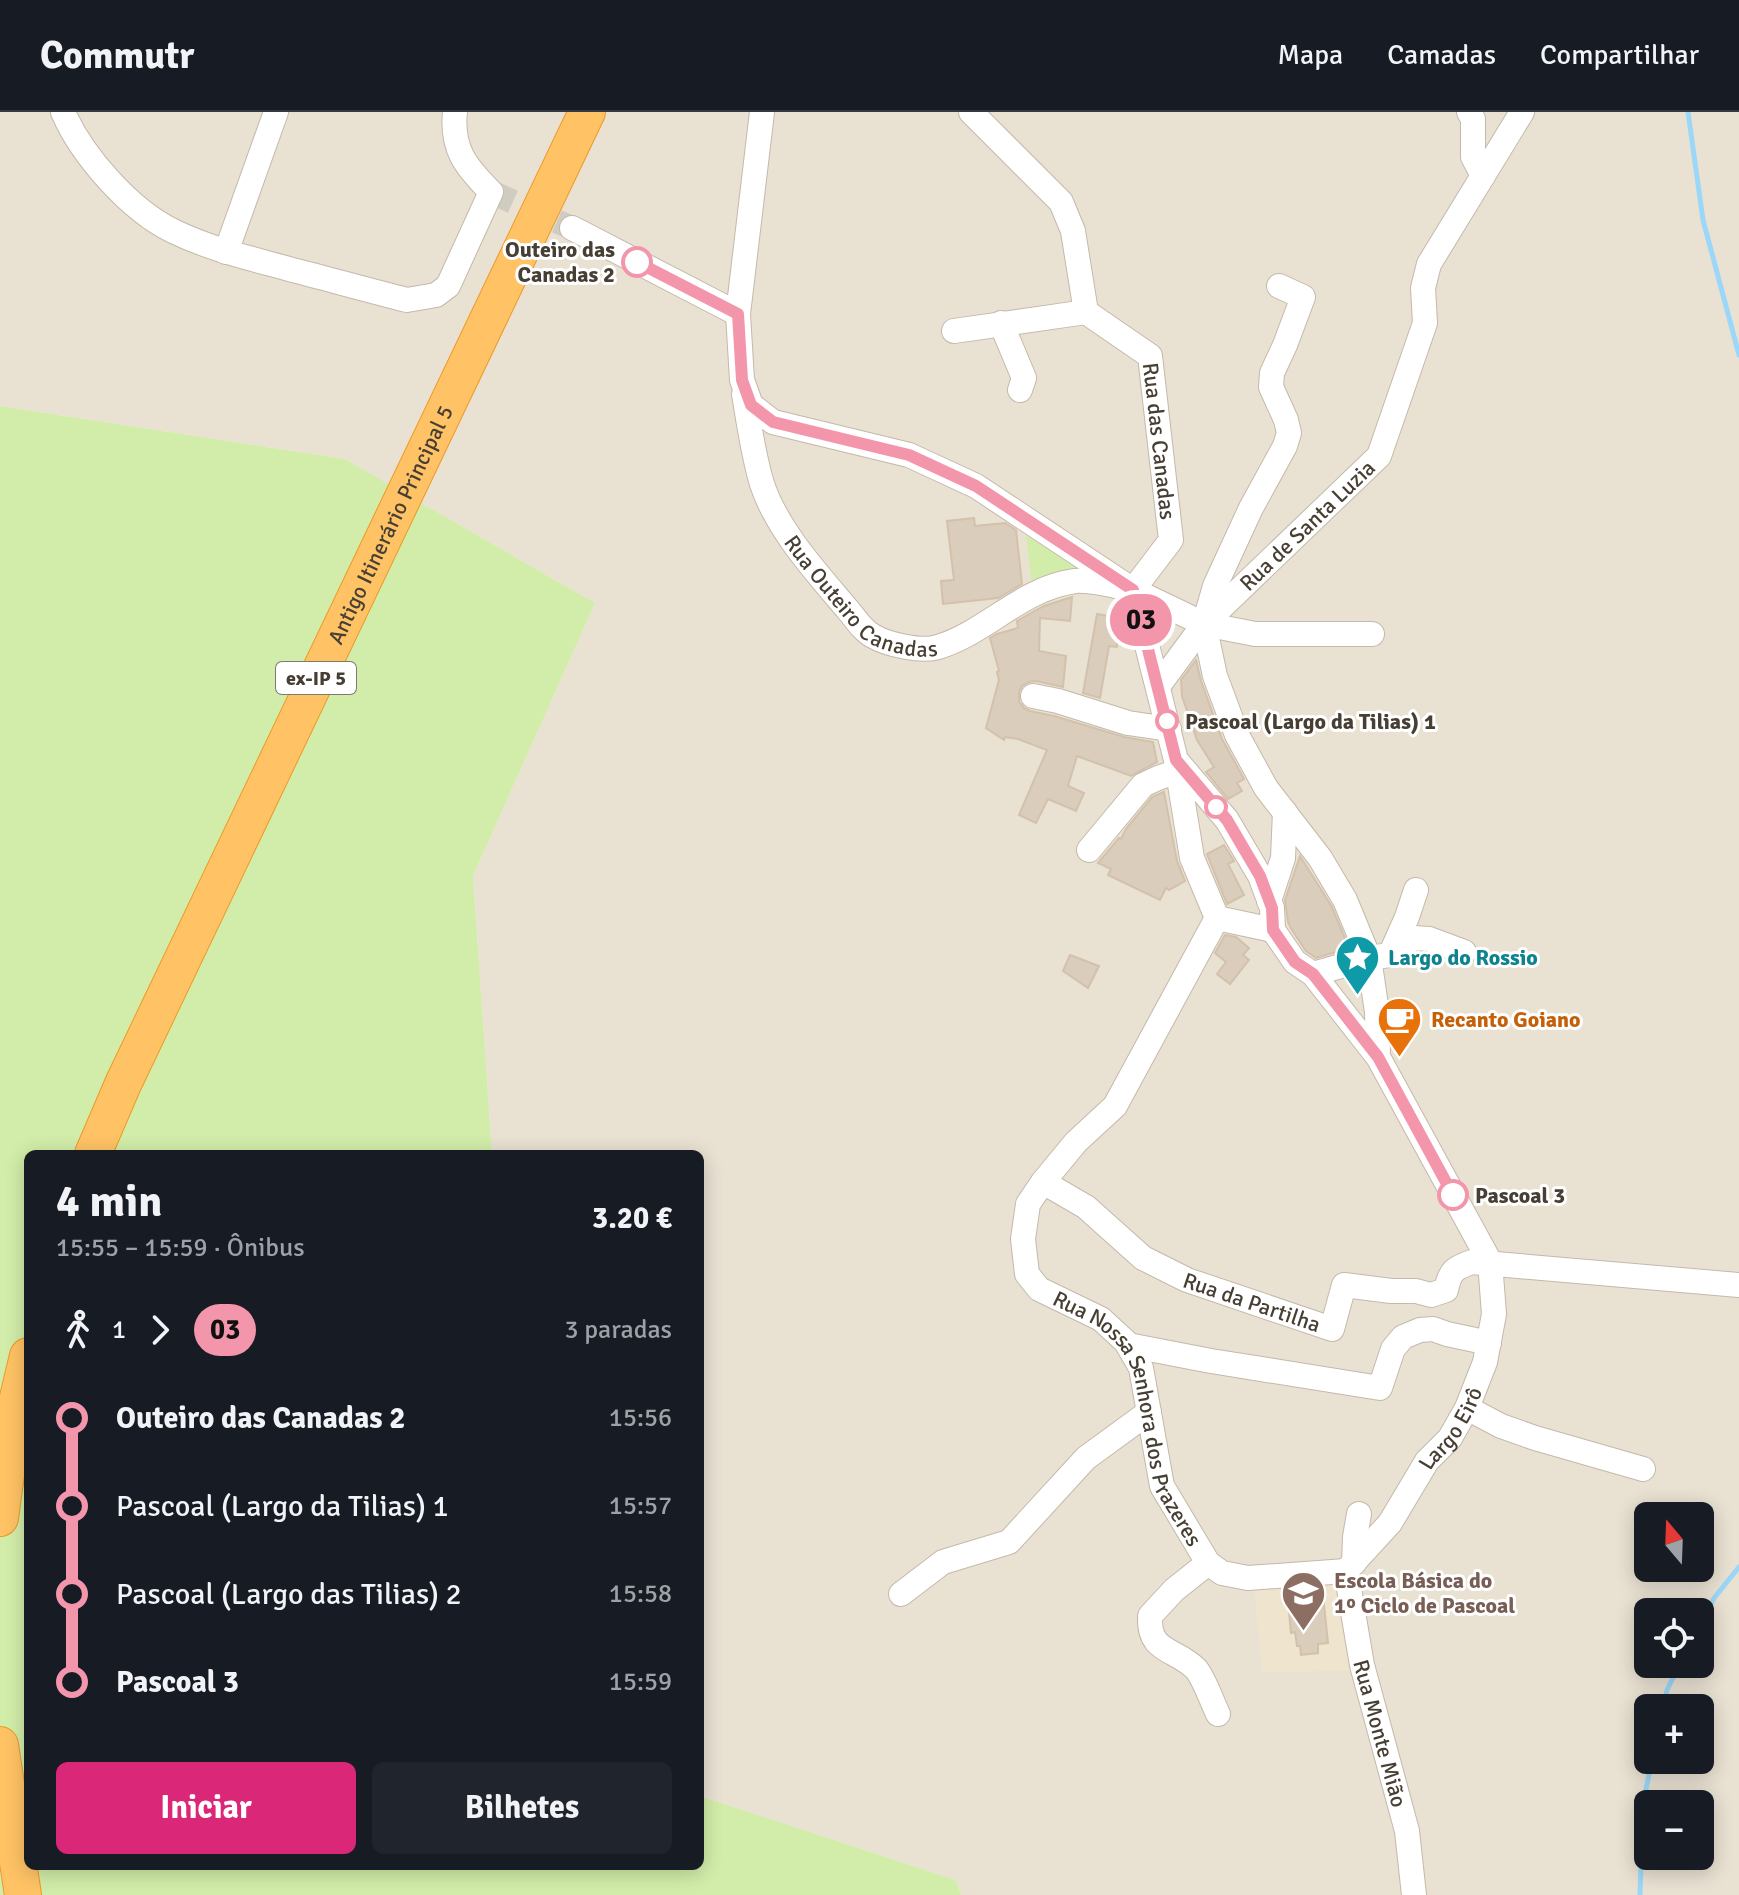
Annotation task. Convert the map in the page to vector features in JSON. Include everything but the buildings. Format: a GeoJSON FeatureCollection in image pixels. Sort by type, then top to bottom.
{"type":"FeatureCollection","features":[{"type":"Feature","properties":{"kind":"highway","name":"Antigo Itinerário Principal 5"},"geometry":{"type":"LineString","coordinates":[[95,1150],[136,1055],[587,112]]}},
{"type":"Feature","properties":{"kind":"highway"},"geometry":{"type":"LineString","coordinates":[[0,1518],[15,1410],[24,1373]]}},
{"type":"Feature","properties":{"kind":"highway"},"geometry":{"type":"LineString","coordinates":[[0,1745],[23,1895]]}},
{"type":"Feature","properties":{"kind":"street"},"geometry":{"type":"LineString","coordinates":[[63,112],[79,140],[133,205],[172,230],[226,252],[407,300],[436,295],[448,286],[491,192],[469,170],[459,151],[453,130],[455,112]]}},
{"type":"Feature","properties":{"kind":"street"},"geometry":{"type":"LineString","coordinates":[[226,252],[276,112]]}},
{"type":"Feature","properties":{"kind":"street","name":"Rua Outeiro Canadas"},"geometry":{"type":"LineString","coordinates":[[762,112],[738,314],[742,380],[752,443],[763,485],[777,517],[825,583],[872,636],[907,647],[934,649],[963,638],[1040,590],[1076,581],[1098,582],[1133,590]]}},
{"type":"Feature","properties":{"kind":"street"},"geometry":{"type":"LineString","coordinates":[[954,331],[1086,312],[1073,231],[1061,202],[971,112]]}},
{"type":"Feature","properties":{"kind":"street"},"geometry":{"type":"LineString","coordinates":[[1469,112],[1473,119],[1473,157],[1483,176]]}},
{"type":"Feature","properties":{"kind":"street","name":"Rua de Santa Luzia"},"geometry":{"type":"LineString","coordinates":[[1204,624],[1379,456],[1425,323],[1423,288],[1429,264],[1522,112]]}},
{"type":"Feature","properties":{"kind":"street"},"geometry":{"type":"LineString","coordinates":[[572,228],[738,314]]}},
{"type":"Feature","properties":{"kind":"street"},"geometry":{"type":"LineString","coordinates":[[1159,685],[1204,624],[1215,586],[1289,433],[1271,387],[1272,373],[1303,297],[1279,286]]}},
{"type":"Feature","properties":{"kind":"street","name":"Rua das Canadas"},"geometry":{"type":"LineString","coordinates":[[1086,312],[1150,356],[1171,540],[1133,590]]}},
{"type":"Feature","properties":{"kind":"street"},"geometry":{"type":"LineString","coordinates":[[1001,323],[1024,378],[1020,390]]}},
{"type":"Feature","properties":{"kind":"street"},"geometry":{"type":"LineString","coordinates":[[742,380],[751,405],[773,422],[909,455],[976,486],[1133,590],[1204,624],[1255,634],[1372,634]]}},
{"type":"Feature","properties":{"kind":"street"},"geometry":{"type":"LineString","coordinates":[[1133,590],[1169,729],[1192,858],[1217,918],[1273,930]]}},
{"type":"Feature","properties":{"kind":"street"},"geometry":{"type":"LineString","coordinates":[[1204,624],[1215,676],[1237,735],[1266,788],[1320,858],[1380,956]]}},
{"type":"Feature","properties":{"kind":"street"},"geometry":{"type":"LineString","coordinates":[[1033,696],[1128,723],[1169,729]]}},
{"type":"Feature","properties":{"kind":"street"},"geometry":{"type":"LineString","coordinates":[[1177,766],[1227,820],[1260,876],[1272,908],[1273,930],[1295,962],[1313,974],[1378,1057],[1490,1262],[1739,1285]]}},
{"type":"Feature","properties":{"kind":"street"},"geometry":{"type":"LineString","coordinates":[[1089,850],[1143,785],[1177,766]]}},
{"type":"Feature","properties":{"kind":"street"},"geometry":{"type":"LineString","coordinates":[[1269,901],[1283,858],[1285,812]]}},
{"type":"Feature","properties":{"kind":"street"},"geometry":{"type":"LineString","coordinates":[[1189,837],[1201,819],[1227,820]]}},
{"type":"Feature","properties":{"kind":"street"},"geometry":{"type":"LineString","coordinates":[[1378,1057],[1380,956],[1407,917],[1416,890]]}},
{"type":"Feature","properties":{"kind":"street","name":"Rua Nossa Senhora dos Prazeres"},"geometry":{"type":"LineString","coordinates":[[1217,918],[1115,1106],[1076,1142],[1028,1204],[1023,1239],[1027,1274],[1039,1289],[1101,1319],[1128,1345],[1141,1368],[1162,1486],[1208,1563],[1222,1573],[1248,1578],[1350,1567]]}},
{"type":"Feature","properties":{"kind":"street"},"geometry":{"type":"LineString","coordinates":[[1313,974],[1380,956],[1414,938],[1429,939],[1464,952]]}},
{"type":"Feature","properties":{"kind":"street","name":"Rua da Partilha"},"geometry":{"type":"LineString","coordinates":[[1043,1182],[1086,1207],[1143,1258],[1187,1280],[1332,1329],[1344,1285],[1431,1295],[1446,1290],[1450,1273],[1458,1266],[1490,1262]]}},
{"type":"Feature","properties":{"kind":"street","name":"Largo Eirô"},"geometry":{"type":"LineString","coordinates":[[1350,1567],[1390,1523],[1427,1461],[1450,1438],[1467,1408],[1485,1362],[1494,1314],[1490,1262]]}},
{"type":"Feature","properties":{"kind":"street"},"geometry":{"type":"LineString","coordinates":[[1128,1345],[1380,1388],[1393,1349],[1403,1337],[1433,1329],[1489,1343]]}},
{"type":"Feature","properties":{"kind":"street"},"geometry":{"type":"LineString","coordinates":[[1467,1408],[1501,1426],[1535,1438],[1643,1469]]}},
{"type":"Feature","properties":{"kind":"street"},"geometry":{"type":"LineString","coordinates":[[901,1594],[943,1562],[1009,1542],[1086,1458],[1149,1412]]}},
{"type":"Feature","properties":{"kind":"street","name":"Rua Monte Mião"},"geometry":{"type":"LineString","coordinates":[[1359,1514],[1350,1567],[1362,1665],[1407,1831],[1414,1895]]}},
{"type":"Feature","properties":{"kind":"street"},"geometry":{"type":"LineString","coordinates":[[1208,1563],[1174,1590],[1150,1616],[1149,1630],[1155,1641],[1197,1670],[1218,1714]]}},
{"type":"Feature","properties":{"kind":"shaded area"},"geometry":{"type":"Polygon","coordinates":[[[0,112],[1739,112],[1739,1895],[961,1895],[956,1880],[704,1797],[704,1150],[492,1150],[473,876],[595,603],[345,459],[0,406],[0,112]]]}},
{"type":"Feature","properties":{"kind":"shaded area","name":"Escola Básica do 1º Ciclo de Pascoal"},"geometry":{"type":"Polygon","coordinates":[[[1330,1580],[1340,1593],[1356,1670],[1262,1673],[1254,1586],[1330,1580]]]}},
{"type":"Feature","properties":{"kind":"green space"},"geometry":{"type":"Polygon","coordinates":[[[0,406],[345,459],[595,603],[473,876],[492,1150],[24,1150],[24,1870],[704,1870],[704,1797],[956,1880],[961,1895],[0,1895],[0,406]]]}},
{"type":"Feature","properties":{"kind":"green space"},"geometry":{"type":"Polygon","coordinates":[[[1028,531],[1078,560],[1080,572],[1032,585],[1028,531]]]}},
{"type":"Feature","properties":{"kind":"waterway"},"geometry":{"type":"LineString","coordinates":[[1688,112],[1703,220],[1739,355]]}},
{"type":"Feature","properties":{"kind":"waterway"},"geometry":{"type":"LineString","coordinates":[[1714,1598],[1739,1567]]}},
{"type":"Feature","properties":{"kind":"waterway"},"geometry":{"type":"LineString","coordinates":[[1666,1694],[1673,1678]]}},
{"type":"Feature","properties":{"kind":"waterway"},"geometry":{"type":"LineString","coordinates":[[1640,1895],[1643,1804],[1649,1774]]}},
{"type":"Feature","properties":{"kind":"tunnel"},"geometry":{"type":"LineString","coordinates":[[491,192],[572,228]]}},
{"type":"Feature","properties":{"kind":"bus line","name":"03"},"geometry":{"type":"LineString","coordinates":[[637,262],[738,314],[742,380],[751,405],[773,422],[909,455],[976,486],[1133,590],[1176,760],[1227,820],[1260,876],[1272,908],[1273,930],[1295,962],[1313,974],[1378,1057],[1453,1195]]}},
{"type":"Feature","properties":{"kind":"place","name":"Outeiro das Canadas 2"},"geometry":{"type":"Point","coordinates":[637,262]}},
{"type":"Feature","properties":{"kind":"place","name":"Pascoal (Largo da Tilias) 1"},"geometry":{"type":"Point","coordinates":[1167,721]}},
{"type":"Feature","properties":{"kind":"place","name":"Largo do Rossio"},"geometry":{"type":"Point","coordinates":[1357,996]}},
{"type":"Feature","properties":{"kind":"place","name":"Recanto Goiano"},"geometry":{"type":"Point","coordinates":[1400,1058]}},
{"type":"Feature","properties":{"kind":"place","name":"Pascoal 3"},"geometry":{"type":"Point","coordinates":[1453,1195]}},
{"type":"Feature","properties":{"kind":"place","name":"Escola Básica do 1º Ciclo de Pascoal"},"geometry":{"type":"Point","coordinates":[1303,1632]}}]}
